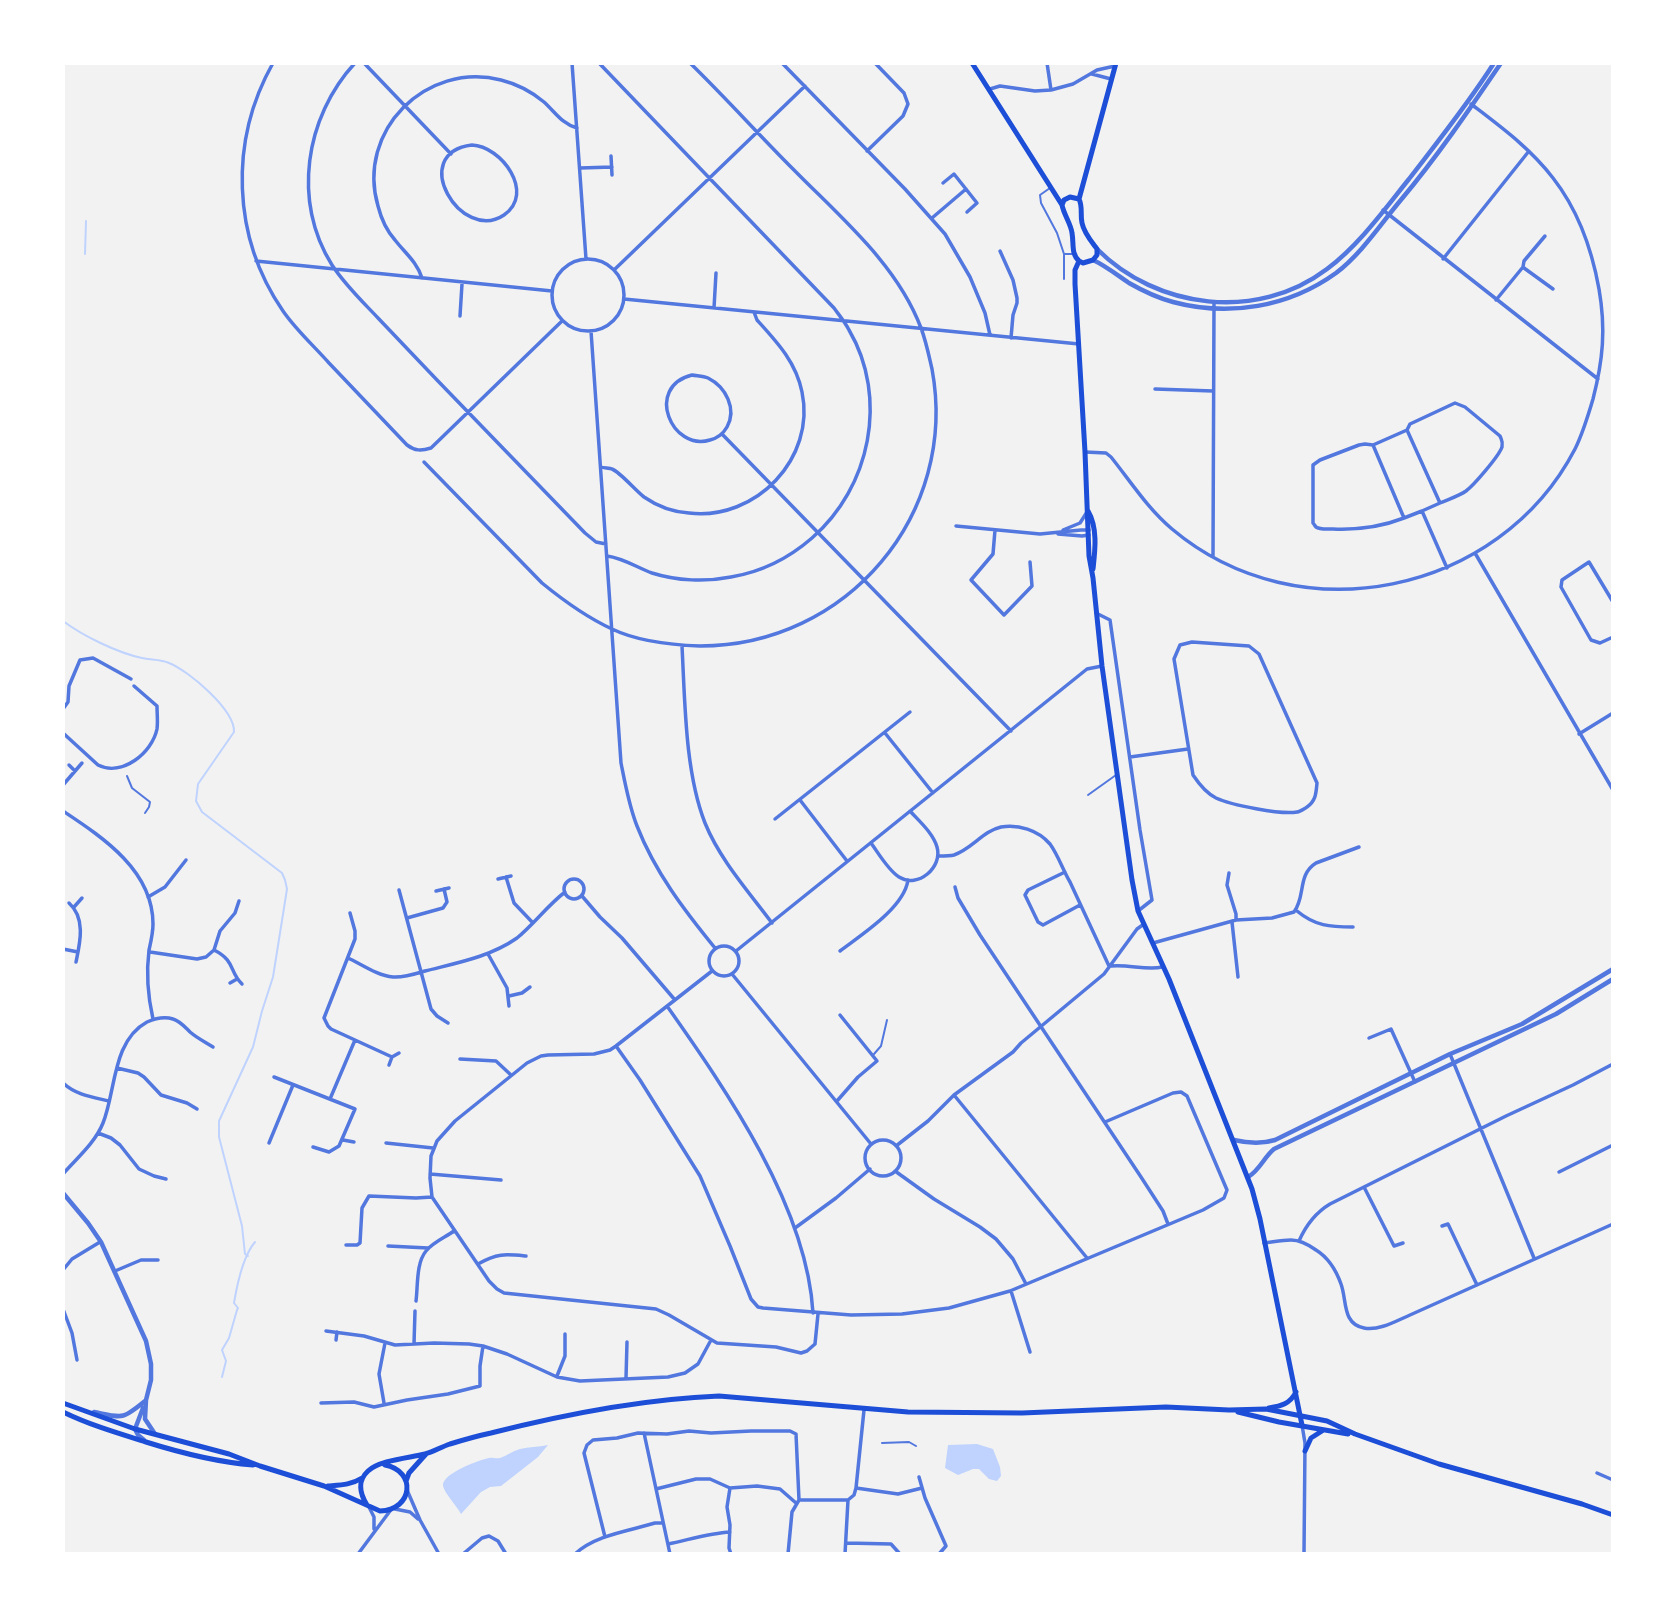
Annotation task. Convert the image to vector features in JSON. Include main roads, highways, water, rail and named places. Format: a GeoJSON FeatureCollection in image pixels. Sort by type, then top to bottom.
{"type":"FeatureCollection","features":[{"type":"Feature","properties":{"kind":"main road"},"geometry":{"type":"LineString","coordinates":[[972,63],[1062,205],[1072,230],[1074,254],[1083,263],[1093,260],[1097,249],[1082,225],[1079,199],[1115,65]]}},
{"type":"Feature","properties":{"kind":"main road"},"geometry":{"type":"LineString","coordinates":[[1062,205],[1064,200],[1070,197],[1079,199]]}},
{"type":"Feature","properties":{"kind":"main road"},"geometry":{"type":"LineString","coordinates":[[1079,261],[1075,270],[1088,511],[1092,518],[1090,532],[1095,547],[1093,578],[1096,613],[1138,911],[1248,1177],[1260,1219],[1302,1425]]}},
{"type":"Feature","properties":{"kind":"main road"},"geometry":{"type":"LineString","coordinates":[[1266,1409],[1288,1402],[1296,1392]]}},
{"type":"Feature","properties":{"kind":"main road"},"geometry":{"type":"LineString","coordinates":[[324,1486],[347,1485],[374,1467],[426,1454],[450,1444],[599,1408],[719,1396],[908,1412],[1021,1413],[1166,1407],[1266,1409],[1328,1421],[1355,1434],[1439,1464],[1613,1515]]}},
{"type":"Feature","properties":{"kind":"main road"},"geometry":{"type":"LineString","coordinates":[[63,1402],[135,1429],[229,1454],[324,1486],[380,1511],[393,1509],[403,1502],[407,1490],[401,1472],[382,1465]]}},
{"type":"Feature","properties":{"kind":"main road"},"geometry":{"type":"LineString","coordinates":[[1229,1410],[1325,1431],[1355,1434]]}},
{"type":"Feature","properties":{"kind":"main road"},"geometry":{"type":"LineString","coordinates":[[63,1412],[106,1430],[148,1443],[218,1461],[260,1466]]}},
{"type":"Feature","properties":{"kind":"main road"},"geometry":{"type":"LineString","coordinates":[[1304,1451],[1311,1438],[1325,1431]]}},
{"type":"Feature","properties":{"kind":"main road"},"geometry":{"type":"LineString","coordinates":[[406,1481],[409,1473],[426,1454]]}},
{"type":"Feature","properties":{"kind":"main road"},"geometry":{"type":"LineString","coordinates":[[364,1476],[361,1491],[368,1506]]}},
{"type":"Feature","properties":{"kind":"water"},"geometry":{"type":"Polygon","coordinates":[[[977,1444],[993,1449],[1000,1467],[1001,1476],[997,1481],[989,1479],[979,1469],[958,1475],[945,1468],[948,1445],[977,1444]]]}},
{"type":"Feature","properties":{"kind":"water"},"geometry":{"type":"Polygon","coordinates":[[[548,1445],[538,1457],[501,1486],[490,1487],[481,1492],[461,1514],[444,1489],[444,1481],[448,1477],[470,1465],[489,1458],[500,1458],[520,1449],[548,1445]]]}},
{"type":"Feature","properties":{"kind":"waterway"},"geometry":{"type":"LineString","coordinates":[[85,254],[86,221]]}},
{"type":"Feature","properties":{"kind":"waterway"},"geometry":{"type":"LineString","coordinates":[[63,621],[112,648],[178,667],[219,703],[227,713],[234,732],[198,784],[196,801],[202,812],[282,873],[285,880],[287,889],[273,977],[253,1047],[219,1121],[219,1137],[242,1226],[245,1254],[248,1256]]}},
{"type":"Feature","properties":{"kind":"waterway"},"geometry":{"type":"LineString","coordinates":[[222,1377],[226,1361],[222,1350],[229,1338],[238,1308],[234,1303],[239,1279],[247,1255],[255,1242]]}}]}
